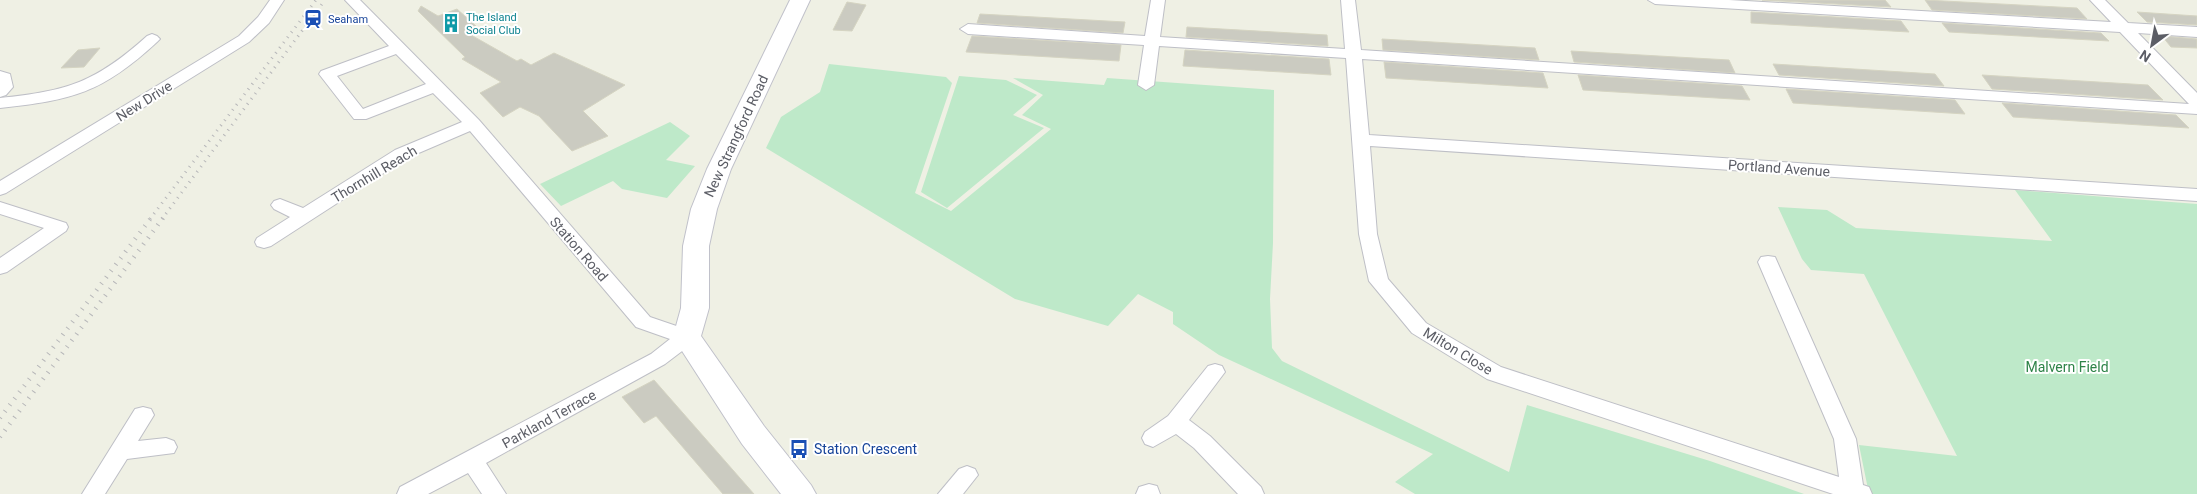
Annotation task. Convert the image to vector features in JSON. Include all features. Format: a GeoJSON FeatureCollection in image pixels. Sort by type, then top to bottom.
{"type":"FeatureCollection","features":[{"type":"Feature","properties":{"kind":"main road","name":"New Strangford Road"},"geometry":{"type":"LineString","coordinates":[[687,337],[695,308],[696,246],[704,209],[719,169],[800,0]]}},
{"type":"Feature","properties":{"kind":"main road"},"geometry":{"type":"LineString","coordinates":[[687,337],[753,435],[800,494]]}},
{"type":"Feature","properties":{"kind":"street","name":"New Drive"},"geometry":{"type":"LineString","coordinates":[[0,190],[244,39],[264,20],[277,0]]}},
{"type":"Feature","properties":{"kind":"street","name":"Station Road"},"geometry":{"type":"LineString","coordinates":[[352,0],[473,124],[642,322],[687,337]]}},
{"type":"Feature","properties":{"kind":"street"},"geometry":{"type":"LineString","coordinates":[[1146,85],[1158,0]]}},
{"type":"Feature","properties":{"kind":"street","name":"Milton Close"},"geometry":{"type":"LineString","coordinates":[[1348,0],[1368,234],[1379,281],[1419,328],[1494,373],[1857,493]]}},
{"type":"Feature","properties":{"kind":"street"},"geometry":{"type":"LineString","coordinates":[[1655,0],[2197,32]]}},
{"type":"Feature","properties":{"kind":"street"},"geometry":{"type":"LineString","coordinates":[[2097,0],[2122,28],[2197,102]]}},
{"type":"Feature","properties":{"kind":"street"},"geometry":{"type":"LineString","coordinates":[[968,29],[1353,52],[2197,109]]}},
{"type":"Feature","properties":{"kind":"street"},"geometry":{"type":"LineString","coordinates":[[0,103],[54,98],[78,91],[107,77],[132,58],[152,39]]}},
{"type":"Feature","properties":{"kind":"street"},"geometry":{"type":"LineString","coordinates":[[398,48],[327,74],[360,116],[436,86]]}},
{"type":"Feature","properties":{"kind":"street"},"geometry":{"type":"LineString","coordinates":[[0,76],[4,77],[5,87],[0,92]]}},
{"type":"Feature","properties":{"kind":"street","name":"Thornhill Reach"},"geometry":{"type":"LineString","coordinates":[[264,242],[401,154],[473,124]]}},
{"type":"Feature","properties":{"kind":"street","name":"Portland Avenue"},"geometry":{"type":"LineString","coordinates":[[1360,140],[2197,195]]}},
{"type":"Feature","properties":{"kind":"street"},"geometry":{"type":"LineString","coordinates":[[280,205],[305,216]]}},
{"type":"Feature","properties":{"kind":"street"},"geometry":{"type":"LineString","coordinates":[[0,208],[59,227],[0,267]]}},
{"type":"Feature","properties":{"kind":"street"},"geometry":{"type":"LineString","coordinates":[[1768,262],[1845,439],[1857,493]]}},
{"type":"Feature","properties":{"kind":"street","name":"Parkland Terrace"},"geometry":{"type":"LineString","coordinates":[[408,494],[658,359],[687,337]]}},
{"type":"Feature","properties":{"kind":"street"},"geometry":{"type":"LineString","coordinates":[[1153,438],[1176,422],[1215,372]]}},
{"type":"Feature","properties":{"kind":"street"},"geometry":{"type":"LineString","coordinates":[[93,494],[143,415]]}},
{"type":"Feature","properties":{"kind":"street"},"geometry":{"type":"LineString","coordinates":[[1176,422],[1202,442],[1253,494]]}},
{"type":"Feature","properties":{"kind":"street"},"geometry":{"type":"LineString","coordinates":[[120,451],[166,447]]}},
{"type":"Feature","properties":{"kind":"street"},"geometry":{"type":"LineString","coordinates":[[472,461],[495,494]]}},
{"type":"Feature","properties":{"kind":"street"},"geometry":{"type":"LineString","coordinates":[[949,494],[968,475]]}},
{"type":"Feature","properties":{"kind":"green space"},"geometry":{"type":"Polygon","coordinates":[[[829,64],[946,77],[952,83],[915,193],[951,211],[1051,129],[1022,115],[1043,95],[1013,78],[1104,85],[1107,78],[1274,90],[1273,243],[1270,299],[1272,348],[1282,361],[1509,472],[1527,405],[1710,461],[1804,494],[1415,494],[1395,482],[1433,454],[1219,355],[1173,324],[1173,312],[1138,294],[1108,326],[1015,299],[766,148],[781,117],[820,92],[829,64]]]}},
{"type":"Feature","properties":{"kind":"green space"},"geometry":{"type":"Polygon","coordinates":[[[959,76],[1006,80],[1037,95],[1013,115],[1044,128],[947,208],[921,192],[959,76]]]}},
{"type":"Feature","properties":{"kind":"green space"},"geometry":{"type":"Polygon","coordinates":[[[670,122],[690,136],[666,160],[695,166],[667,198],[622,189],[613,181],[561,206],[540,184],[670,122]]]}},
{"type":"Feature","properties":{"kind":"green space","name":"Malvern Field"},"geometry":{"type":"Polygon","coordinates":[[[2015,190],[2197,204],[2197,494],[1869,494],[1859,445],[1957,456],[1864,274],[1811,270],[1802,259],[1778,207],[1827,210],[1856,228],[2052,241],[2015,190]]]}},
{"type":"Feature","properties":{"kind":"building"},"geometry":{"type":"Polygon","coordinates":[[[1762,0],[1885,0],[1891,7],[1762,0]]]}},
{"type":"Feature","properties":{"kind":"building"},"geometry":{"type":"Polygon","coordinates":[[[1925,0],[2077,8],[2087,19],[1932,10],[1925,0]]]}},
{"type":"Feature","properties":{"kind":"building"},"geometry":{"type":"Polygon","coordinates":[[[847,2],[866,5],[852,31],[833,30],[847,2]]]}},
{"type":"Feature","properties":{"kind":"building"},"geometry":{"type":"Polygon","coordinates":[[[421,6],[438,16],[457,9],[476,26],[464,31],[517,61],[521,59],[531,65],[554,53],[625,85],[583,111],[608,136],[572,151],[539,116],[520,107],[503,117],[480,93],[501,82],[462,59],[465,57],[418,11],[421,6]]]}},
{"type":"Feature","properties":{"kind":"building"},"geometry":{"type":"Polygon","coordinates":[[[1751,12],[1901,21],[1909,32],[1751,23],[1751,12]]]}},
{"type":"Feature","properties":{"kind":"building"},"geometry":{"type":"Polygon","coordinates":[[[2137,12],[2197,16],[2197,25],[2147,22],[2137,12]]]}},
{"type":"Feature","properties":{"kind":"building"},"geometry":{"type":"Polygon","coordinates":[[[980,14],[1125,22],[1123,33],[977,23],[980,14]]]}},
{"type":"Feature","properties":{"kind":"building"},"geometry":{"type":"Polygon","coordinates":[[[1942,23],[2101,33],[2109,41],[1949,32],[1942,23]]]}},
{"type":"Feature","properties":{"kind":"building"},"geometry":{"type":"Polygon","coordinates":[[[1187,27],[1327,35],[1328,46],[1186,37],[1187,27]]]}},
{"type":"Feature","properties":{"kind":"building"},"geometry":{"type":"Polygon","coordinates":[[[972,36],[1121,45],[1119,61],[966,52],[972,36]]]}},
{"type":"Feature","properties":{"kind":"building"},"geometry":{"type":"Polygon","coordinates":[[[2162,36],[2197,39],[2197,48],[2171,47],[2162,36]]]}},
{"type":"Feature","properties":{"kind":"building"},"geometry":{"type":"Polygon","coordinates":[[[1382,39],[1535,48],[1539,60],[1383,50],[1382,39]]]}},
{"type":"Feature","properties":{"kind":"building"},"geometry":{"type":"Polygon","coordinates":[[[100,48],[84,67],[61,68],[78,50],[100,48]]]}},
{"type":"Feature","properties":{"kind":"building"},"geometry":{"type":"Polygon","coordinates":[[[1185,50],[1329,59],[1331,75],[1183,66],[1185,50]]]}},
{"type":"Feature","properties":{"kind":"building"},"geometry":{"type":"Polygon","coordinates":[[[1571,51],[1729,60],[1735,73],[1574,62],[1571,51]]]}},
{"type":"Feature","properties":{"kind":"building"},"geometry":{"type":"Polygon","coordinates":[[[1384,62],[1543,73],[1548,88],[1386,78],[1384,62]]]}},
{"type":"Feature","properties":{"kind":"building"},"geometry":{"type":"Polygon","coordinates":[[[1773,64],[1935,74],[1944,86],[1779,75],[1773,64]]]}},
{"type":"Feature","properties":{"kind":"building"},"geometry":{"type":"Polygon","coordinates":[[[1578,75],[1742,86],[1750,100],[1583,90],[1578,75]]]}},
{"type":"Feature","properties":{"kind":"building"},"geometry":{"type":"Polygon","coordinates":[[[1982,75],[2148,85],[2163,100],[1992,89],[1982,75]]]}},
{"type":"Feature","properties":{"kind":"building"},"geometry":{"type":"Polygon","coordinates":[[[1786,89],[1955,100],[1965,114],[1793,103],[1786,89]]]}},
{"type":"Feature","properties":{"kind":"building"},"geometry":{"type":"Polygon","coordinates":[[[2002,103],[2176,115],[2189,128],[2013,117],[2002,103]]]}},
{"type":"Feature","properties":{"kind":"building"},"geometry":{"type":"Polygon","coordinates":[[[654,380],[754,494],[723,494],[656,416],[644,423],[622,397],[654,380]]]}},
{"type":"Feature","properties":{"kind":"railway"},"geometry":{"type":"LineString","coordinates":[[150,219],[316,0]]}},
{"type":"Feature","properties":{"kind":"railway"},"geometry":{"type":"LineString","coordinates":[[162,219],[325,0]]}},
{"type":"Feature","properties":{"kind":"railway"},"geometry":{"type":"LineString","coordinates":[[0,418],[151,218]]}},
{"type":"Feature","properties":{"kind":"railway"},"geometry":{"type":"LineString","coordinates":[[0,437],[163,218]]}},
{"type":"Feature","properties":{"kind":"place","name":"Seaham"},"geometry":{"type":"Point","coordinates":[313,19]}},
{"type":"Feature","properties":{"kind":"place","name":"The Island Social Club"},"geometry":{"type":"Point","coordinates":[451,23]}},
{"type":"Feature","properties":{"kind":"place","name":"Station Crescent"},"geometry":{"type":"Point","coordinates":[799,449]}}]}
